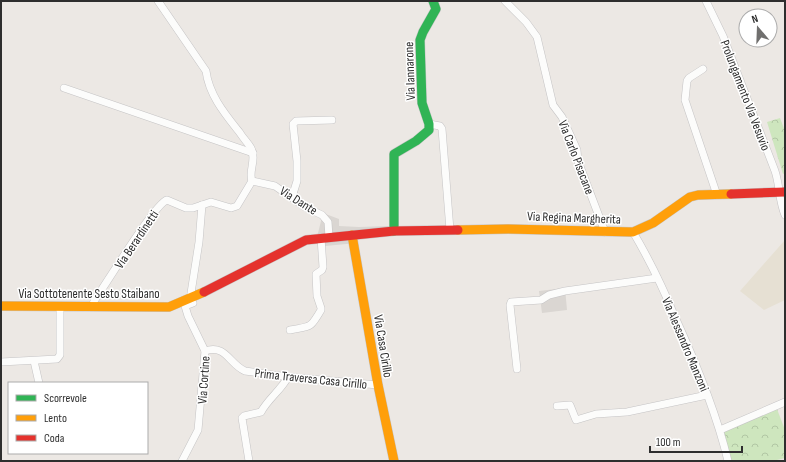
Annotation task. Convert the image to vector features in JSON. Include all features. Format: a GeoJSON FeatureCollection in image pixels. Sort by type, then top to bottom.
{"type":"FeatureCollection","features":[{"type":"Feature","properties":{"kind":"street"},"geometry":{"type":"LineString","coordinates":[[158,1],[206,71],[207,82],[215,99],[251,148],[254,162],[250,178],[252,181]]}},
{"type":"Feature","properties":{"kind":"street","name":"Via Iannarone"},"geometry":{"type":"LineString","coordinates":[[429,124],[422,103],[420,40],[421,33],[436,9],[433,1]]}},
{"type":"Feature","properties":{"kind":"street","name":"Via Carlo Pisacane"},"geometry":{"type":"LineString","coordinates":[[505,1],[526,22],[537,37],[553,105],[562,117],[576,150],[578,161],[605,232]]}},
{"type":"Feature","properties":{"kind":"street","name":"Prolungamento Via Vesuvio"},"geometry":{"type":"LineString","coordinates":[[706,1],[723,36],[783,192],[782,206],[785,215]]}},
{"type":"Feature","properties":{"kind":"street"},"geometry":{"type":"LineString","coordinates":[[703,69],[687,81],[685,100],[717,194]]}},
{"type":"Feature","properties":{"kind":"street"},"geometry":{"type":"LineString","coordinates":[[64,88],[253,154]]}},
{"type":"Feature","properties":{"kind":"street"},"geometry":{"type":"LineString","coordinates":[[292,197],[297,181],[297,161],[293,124],[296,121],[332,120]]}},
{"type":"Feature","properties":{"kind":"street"},"geometry":{"type":"LineString","coordinates":[[394,232],[394,154],[428,132],[429,124],[440,126],[442,129],[450,230]]}},
{"type":"Feature","properties":{"kind":"street","name":"Via Dante"},"geometry":{"type":"LineString","coordinates":[[252,181],[276,186],[305,207],[322,215],[328,222],[325,237],[323,267],[322,270],[316,274],[317,296],[321,308],[310,326],[290,330]]}},
{"type":"Feature","properties":{"kind":"street","name":"Via Berardinetti"},"geometry":{"type":"LineString","coordinates":[[92,307],[94,301],[132,244],[164,201],[167,200],[182,207],[193,208],[211,202],[231,208],[237,206],[252,181]]}},
{"type":"Feature","properties":{"kind":"street","name":"Via Regina Margherita"},"geometry":{"type":"LineString","coordinates":[[352,235],[394,232],[543,228],[605,232],[633,232],[653,223],[690,197],[698,195],[783,192]]}},
{"type":"Feature","properties":{"kind":"street"},"geometry":{"type":"LineString","coordinates":[[191,299],[200,236],[202,205]]}},
{"type":"Feature","properties":{"kind":"street","name":"Via Alessandro Manzoni"},"geometry":{"type":"LineString","coordinates":[[633,232],[657,278],[691,350],[720,430],[728,461]]}},
{"type":"Feature","properties":{"kind":"street","name":"Via Sottotenente Sesto Staibano"},"geometry":{"type":"LineString","coordinates":[[1,306],[163,307],[182,303],[191,299],[306,240],[352,235]]}},
{"type":"Feature","properties":{"kind":"street","name":"Via Casa Cirillo"},"geometry":{"type":"LineString","coordinates":[[352,235],[378,385],[394,461]]}},
{"type":"Feature","properties":{"kind":"street","name":"Via Cortine"},"geometry":{"type":"LineString","coordinates":[[182,461],[198,430],[205,351],[188,316],[185,306],[229,284],[231,278]]}},
{"type":"Feature","properties":{"kind":"street"},"geometry":{"type":"LineString","coordinates":[[518,369],[510,305],[511,302],[540,300],[549,294],[657,278]]}},
{"type":"Feature","properties":{"kind":"street"},"geometry":{"type":"LineString","coordinates":[[1,362],[57,359],[60,355],[60,306]]}},
{"type":"Feature","properties":{"kind":"street","name":"Prima Traversa Casa Cirillo"},"geometry":{"type":"LineString","coordinates":[[205,351],[211,349],[223,352],[240,369],[245,371],[288,377],[378,385]]}},
{"type":"Feature","properties":{"kind":"street"},"geometry":{"type":"LineString","coordinates":[[34,361],[39,382]]}},
{"type":"Feature","properties":{"kind":"street"},"geometry":{"type":"LineString","coordinates":[[249,461],[242,418],[244,416],[261,412],[288,377]]}},
{"type":"Feature","properties":{"kind":"street"},"geometry":{"type":"LineString","coordinates":[[557,406],[570,405],[576,420],[596,414],[627,412],[707,395]]}},
{"type":"Feature","properties":{"kind":"street"},"geometry":{"type":"LineString","coordinates":[[720,430],[785,402]]}},
{"type":"Feature","properties":{"kind":"shaded area"},"geometry":{"type":"Polygon","coordinates":[[[323,213],[339,219],[339,226],[389,226],[389,235],[357,239],[357,243],[325,246],[320,249],[316,241],[323,213]]]}},
{"type":"Feature","properties":{"kind":"shaded area"},"geometry":{"type":"Polygon","coordinates":[[[785,240],[785,300],[764,310],[740,291],[785,240]]]}},
{"type":"Feature","properties":{"kind":"shaded area"},"geometry":{"type":"Polygon","coordinates":[[[565,288],[567,310],[542,313],[539,291],[565,288]]]}},
{"type":"Feature","properties":{"kind":"green space"},"geometry":{"type":"Polygon","coordinates":[[[780,118],[785,131],[785,173],[783,174],[767,122],[780,118]]]}},
{"type":"Feature","properties":{"kind":"green space"},"geometry":{"type":"Polygon","coordinates":[[[777,409],[785,430],[785,458],[773,461],[731,461],[724,432],[777,409]]]}},
{"type":"Feature","properties":{"kind":"traffic: fast"},"geometry":{"type":"LineString","coordinates":[[394,231],[394,154],[416,141],[429,130],[429,124],[422,103],[420,40],[436,9],[433,1]]}},
{"type":"Feature","properties":{"kind":"traffic: slow"},"geometry":{"type":"LineString","coordinates":[[458,230],[508,229],[633,232],[653,223],[690,197],[698,195],[731,194]]}},
{"type":"Feature","properties":{"kind":"traffic: slow"},"geometry":{"type":"LineString","coordinates":[[352,235],[378,385],[394,461]]}},
{"type":"Feature","properties":{"kind":"traffic: slow"},"geometry":{"type":"LineString","coordinates":[[1,306],[169,307],[204,292]]}},
{"type":"Feature","properties":{"kind":"traffic: jam"},"geometry":{"type":"LineString","coordinates":[[731,194],[785,192]]}},
{"type":"Feature","properties":{"kind":"traffic: jam"},"geometry":{"type":"LineString","coordinates":[[204,292],[306,240],[394,231],[458,230]]}}]}
